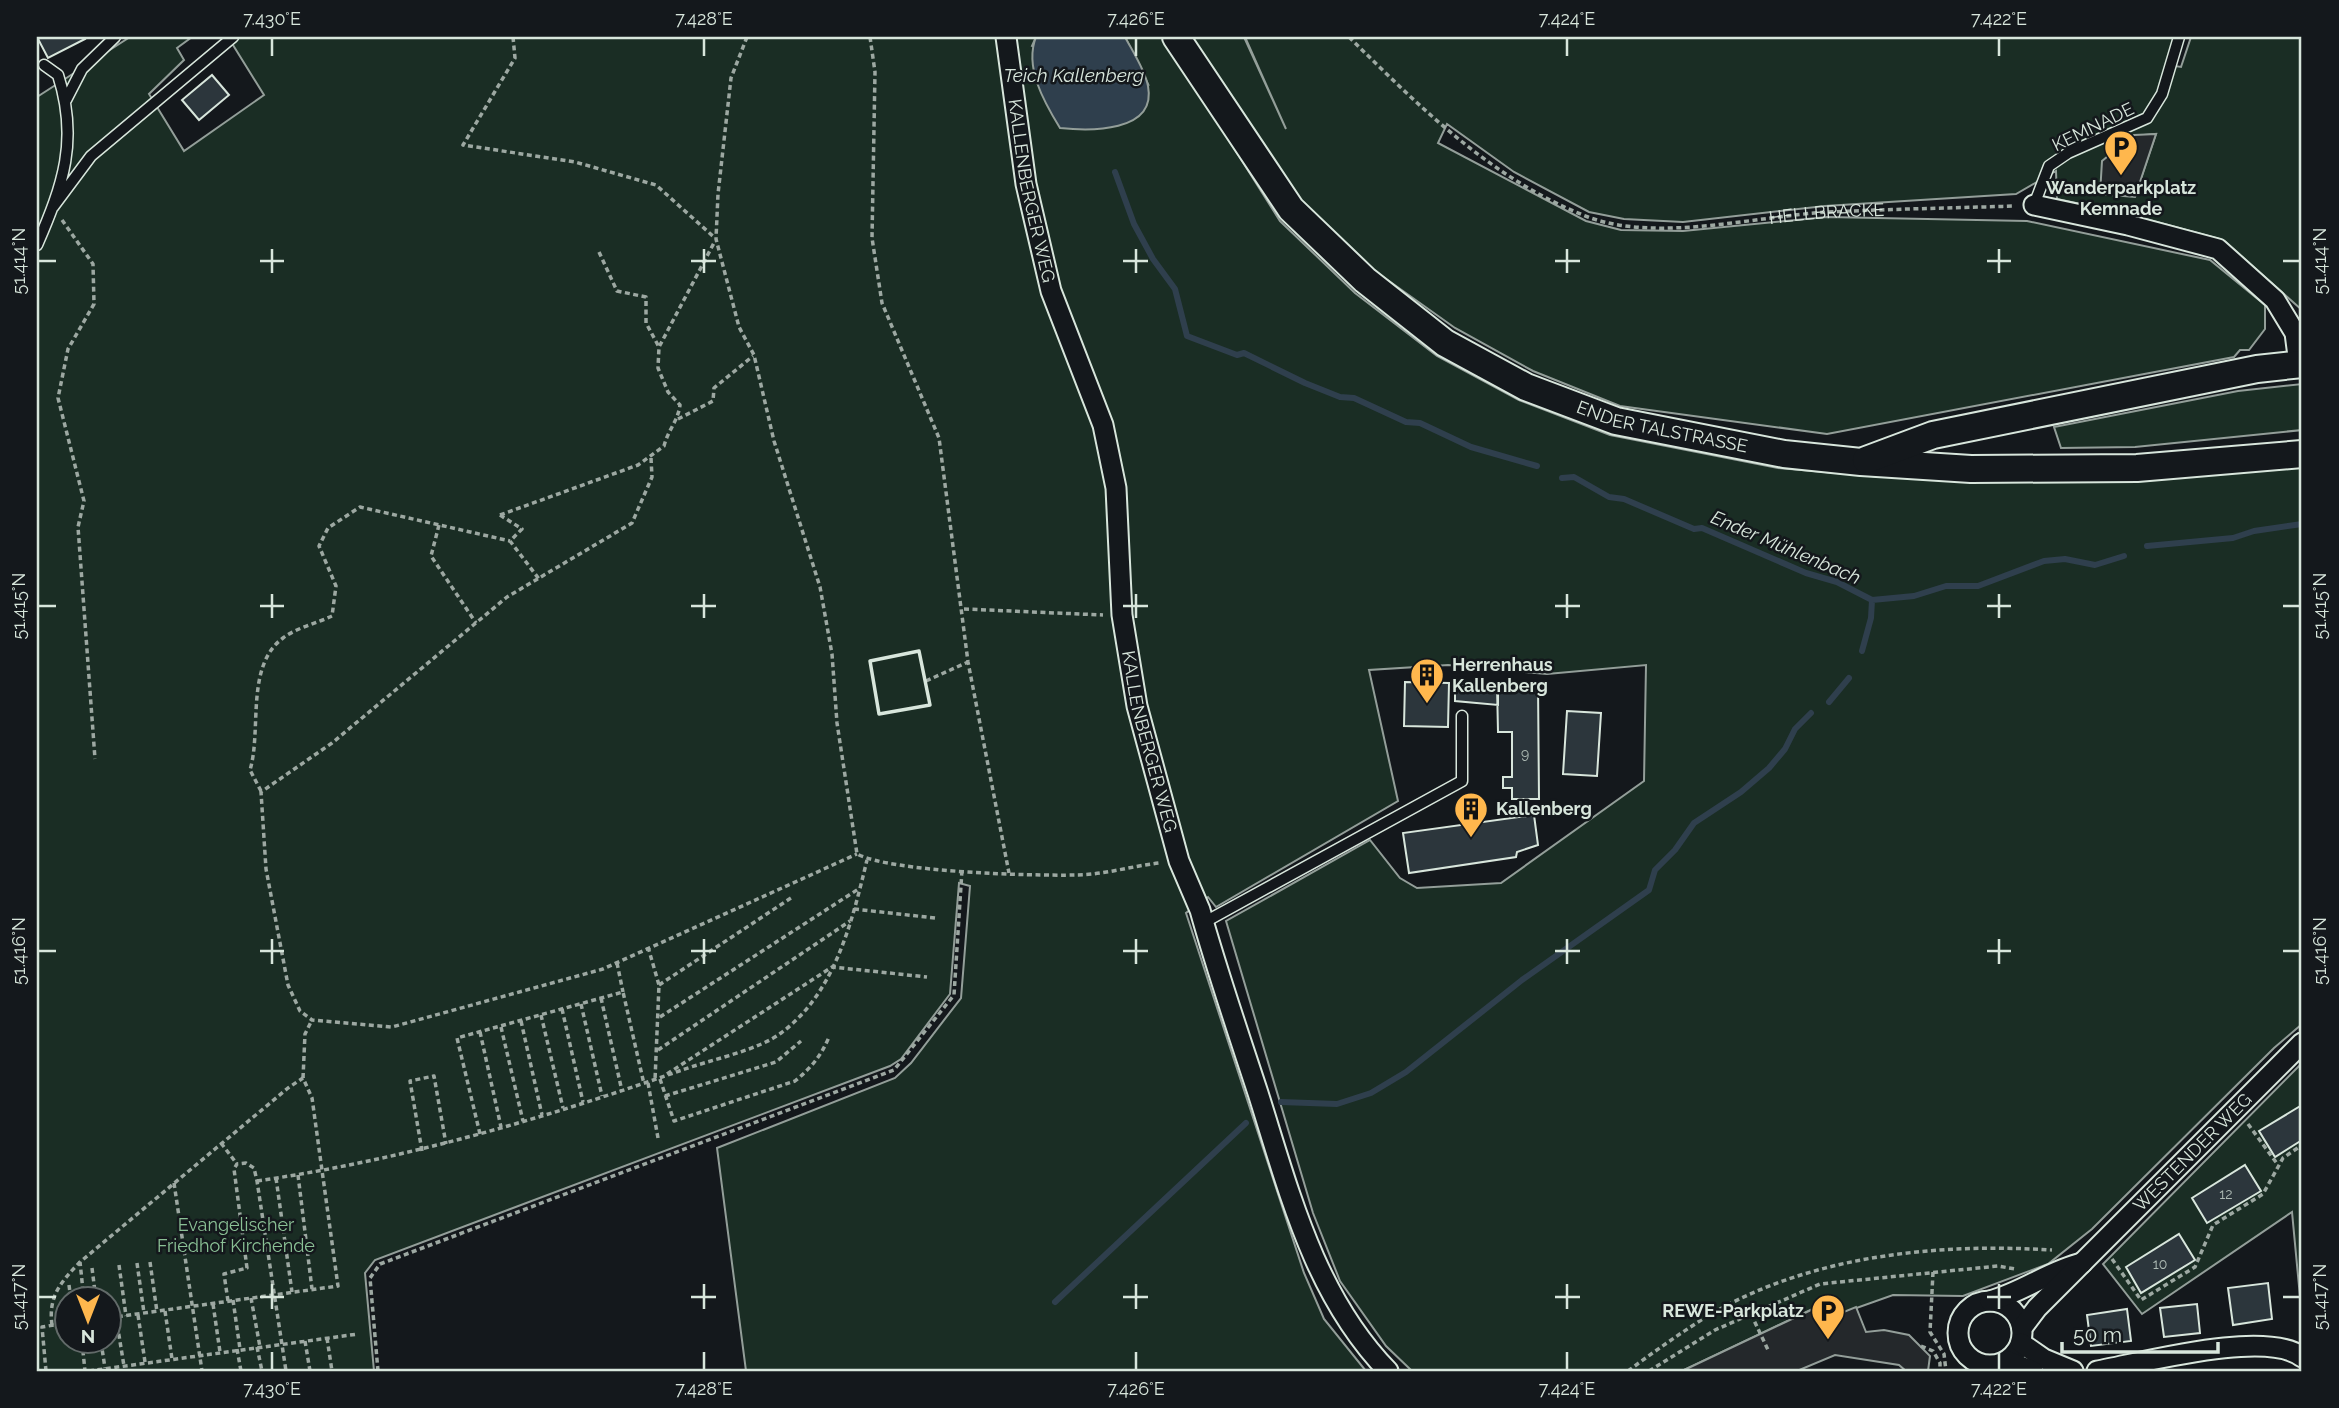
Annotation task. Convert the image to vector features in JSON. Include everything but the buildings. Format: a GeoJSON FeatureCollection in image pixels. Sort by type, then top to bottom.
{"type":"FeatureCollection","features":[{"type":"Feature","properties":{"kind":"main road","name":"ENDER TALSTRASSE"},"geometry":{"type":"LineString","coordinates":[[1175,37],[1291,209],[1366,280],[1445,343],[1526,387],[1616,421],[1772,452],[1861,463],[1971,469],[2123,468],[2302,454]]}},
{"type":"Feature","properties":{"kind":"main road"},"geometry":{"type":"LineString","coordinates":[[1861,463],[1934,435],[2257,369],[2301,364]]}},
{"type":"Feature","properties":{"kind":"street","name":"KALLENBERGER WEG"},"geometry":{"type":"LineString","coordinates":[[1006,37],[1026,184],[1051,291],[1103,425],[1116,488],[1122,615],[1137,706],[1179,861],[1203,923],[1297,1217],[1321,1277],[1344,1317],[1388,1371]]}},
{"type":"Feature","properties":{"kind":"street"},"geometry":{"type":"LineString","coordinates":[[2034,205],[2128,225],[2218,249],[2276,300],[2295,333],[2301,364]]}},
{"type":"Feature","properties":{"kind":"street","name":"WESTENDER WEG"},"geometry":{"type":"LineString","coordinates":[[2022,1335],[2083,1263],[2302,1043]]}},
{"type":"Feature","properties":{"kind":"street","name":"WESTENDER WEG"},"geometry":{"type":"LineString","coordinates":[[1990,1301],[2026,1287],[2059,1269],[2083,1263]]}},
{"type":"Feature","properties":{"kind":"street"},"geometry":{"type":"LineString","coordinates":[[2033,1371],[1968,1365],[1957,1338],[1962,1316],[1971,1306],[1990,1301],[2011,1308],[2022,1335],[2045,1359],[2073,1371]]}},
{"type":"Feature","properties":{"kind":"street"},"geometry":{"type":"LineString","coordinates":[[1997,1366],[2022,1335]]}},
{"type":"Feature","properties":{"kind":"street"},"geometry":{"type":"LineString","coordinates":[[2097,1371],[2225,1347],[2261,1346],[2294,1351],[2302,1357]]}},
{"type":"Feature","properties":{"kind":"lane"},"geometry":{"type":"LineString","coordinates":[[66,100],[82,69],[115,37]]}},
{"type":"Feature","properties":{"kind":"lane"},"geometry":{"type":"LineString","coordinates":[[53,207],[91,156],[233,37]]}},
{"type":"Feature","properties":{"kind":"lane","name":"KEMNADE"},"geometry":{"type":"LineString","coordinates":[[2034,205],[2049,166],[2068,153],[2147,118],[2162,94],[2179,37]]}},
{"type":"Feature","properties":{"kind":"lane"},"geometry":{"type":"LineString","coordinates":[[37,245],[67,165],[69,111],[58,75],[44,65]]}},
{"type":"Feature","properties":{"kind":"lane"},"geometry":{"type":"LineString","coordinates":[[1203,923],[1462,781],[1462,716]]}},
{"type":"Feature","properties":{"kind":"path"},"geometry":{"type":"LineString","coordinates":[[513,37],[515,58],[463,145],[575,162],[656,184],[716,239]]}},
{"type":"Feature","properties":{"kind":"path"},"geometry":{"type":"LineString","coordinates":[[747,37],[731,78],[718,194],[716,239],[739,327],[754,355],[774,441],[820,587],[832,654],[837,723],[857,854]]}},
{"type":"Feature","properties":{"kind":"path"},"geometry":{"type":"LineString","coordinates":[[870,37],[875,72],[872,238],[882,303],[939,438],[968,662],[1009,873]]}},
{"type":"Feature","properties":{"kind":"path","name":"HELLBRACKE"},"geometry":{"type":"LineString","coordinates":[[1349,37],[1441,128],[1512,178],[1587,217],[1621,226],[1682,227],[1828,212],[2034,205]]}},
{"type":"Feature","properties":{"kind":"path"},"geometry":{"type":"LineString","coordinates":[[53,207],[93,264],[94,304],[68,349],[58,398],[84,502],[78,527],[95,759]]}},
{"type":"Feature","properties":{"kind":"path"},"geometry":{"type":"LineString","coordinates":[[678,419],[680,405],[668,392],[658,368],[659,347],[716,239]]}},
{"type":"Feature","properties":{"kind":"path"},"geometry":{"type":"LineString","coordinates":[[599,251],[617,291],[646,297],[646,323],[659,347]]}},
{"type":"Feature","properties":{"kind":"path"},"geometry":{"type":"LineString","coordinates":[[510,541],[522,529],[500,515],[651,458],[664,446],[669,428],[678,419],[713,401],[714,388],[754,355]]}},
{"type":"Feature","properties":{"kind":"path"},"geometry":{"type":"LineString","coordinates":[[261,792],[332,743],[507,597],[632,523],[652,477],[651,458]]}},
{"type":"Feature","properties":{"kind":"path"},"geometry":{"type":"LineString","coordinates":[[539,579],[510,541],[360,507],[328,528],[319,546],[336,586],[332,617],[282,639],[260,669],[256,751],[250,771],[261,792],[266,869],[288,985],[300,1012],[312,1020],[392,1027],[603,969],[648,947],[779,892],[857,854]]}},
{"type":"Feature","properties":{"kind":"path"},"geometry":{"type":"LineString","coordinates":[[439,525],[432,556],[475,623]]}},
{"type":"Feature","properties":{"kind":"path"},"geometry":{"type":"LineString","coordinates":[[963,609],[1122,615]]}},
{"type":"Feature","properties":{"kind":"path"},"geometry":{"type":"LineString","coordinates":[[926,681],[968,662]]}},
{"type":"Feature","properties":{"kind":"path"},"geometry":{"type":"LineString","coordinates":[[857,854],[867,860],[962,870],[1077,875],[1179,861]]}},
{"type":"Feature","properties":{"kind":"path"},"geometry":{"type":"LineString","coordinates":[[257,1181],[324,1172],[422,1151],[622,1091],[780,1035],[817,995],[832,967],[852,920],[867,860]]}},
{"type":"Feature","properties":{"kind":"path"},"geometry":{"type":"LineString","coordinates":[[378,1371],[370,1278],[380,1264],[894,1070],[954,995],[962,870]]}},
{"type":"Feature","properties":{"kind":"path"},"geometry":{"type":"LineString","coordinates":[[660,1017],[860,887]]}},
{"type":"Feature","properties":{"kind":"path"},"geometry":{"type":"LineString","coordinates":[[659,985],[791,898]]}},
{"type":"Feature","properties":{"kind":"path"},"geometry":{"type":"LineString","coordinates":[[854,909],[934,918]]}},
{"type":"Feature","properties":{"kind":"path"},"geometry":{"type":"LineString","coordinates":[[658,1051],[852,920]]}},
{"type":"Feature","properties":{"kind":"path"},"geometry":{"type":"LineString","coordinates":[[648,947],[659,985],[659,1078],[674,1121],[776,1089],[810,1070],[822,1053],[828,1037]]}},
{"type":"Feature","properties":{"kind":"path"},"geometry":{"type":"LineString","coordinates":[[617,962],[658,1138]]}},
{"type":"Feature","properties":{"kind":"path"},"geometry":{"type":"LineString","coordinates":[[659,1078],[832,967],[927,977]]}},
{"type":"Feature","properties":{"kind":"path"},"geometry":{"type":"LineString","coordinates":[[480,1134],[457,1038],[623,992]]}},
{"type":"Feature","properties":{"kind":"path"},"geometry":{"type":"LineString","coordinates":[[601,998],[622,1091]]}},
{"type":"Feature","properties":{"kind":"path"},"geometry":{"type":"LineString","coordinates":[[581,1004],[602,1096]]}},
{"type":"Feature","properties":{"kind":"path"},"geometry":{"type":"LineString","coordinates":[[562,1009],[583,1102]]}},
{"type":"Feature","properties":{"kind":"path"},"geometry":{"type":"LineString","coordinates":[[541,1015],[562,1108]]}},
{"type":"Feature","properties":{"kind":"path"},"geometry":{"type":"LineString","coordinates":[[122,1316],[338,1286],[312,1098],[303,1078],[305,1034],[312,1020]]}},
{"type":"Feature","properties":{"kind":"path"},"geometry":{"type":"LineString","coordinates":[[521,1020],[542,1115]]}},
{"type":"Feature","properties":{"kind":"path"},"geometry":{"type":"LineString","coordinates":[[500,1026],[523,1121]]}},
{"type":"Feature","properties":{"kind":"path"},"geometry":{"type":"LineString","coordinates":[[480,1032],[501,1127]]}},
{"type":"Feature","properties":{"kind":"path"},"geometry":{"type":"LineString","coordinates":[[665,1096],[776,1062],[801,1041]]}},
{"type":"Feature","properties":{"kind":"path"},"geometry":{"type":"LineString","coordinates":[[422,1151],[410,1080],[434,1076],[446,1144]]}},
{"type":"Feature","properties":{"kind":"path"},"geometry":{"type":"LineString","coordinates":[[58,1286],[80,1262],[220,1143],[303,1078]]}},
{"type":"Feature","properties":{"kind":"path"},"geometry":{"type":"LineString","coordinates":[[2254,1134],[2278,1166]]}},
{"type":"Feature","properties":{"kind":"path"},"geometry":{"type":"LineString","coordinates":[[220,1143],[237,1164]]}},
{"type":"Feature","properties":{"kind":"path"},"geometry":{"type":"LineString","coordinates":[[2114,1262],[2141,1300],[2195,1267],[2213,1225],[2263,1194],[2283,1158],[2302,1145]]}},
{"type":"Feature","properties":{"kind":"path"},"geometry":{"type":"LineString","coordinates":[[237,1164],[246,1163],[254,1168],[286,1371]]}},
{"type":"Feature","properties":{"kind":"path"},"geometry":{"type":"LineString","coordinates":[[237,1164],[234,1169],[234,1184],[247,1268],[224,1274],[231,1301],[241,1371]]}},
{"type":"Feature","properties":{"kind":"path"},"geometry":{"type":"LineString","coordinates":[[298,1175],[312,1289]]}},
{"type":"Feature","properties":{"kind":"path"},"geometry":{"type":"LineString","coordinates":[[276,1178],[292,1292]]}},
{"type":"Feature","properties":{"kind":"path"},"geometry":{"type":"LineString","coordinates":[[174,1183],[202,1371]]}},
{"type":"Feature","properties":{"kind":"path"},"geometry":{"type":"LineString","coordinates":[[1628,1371],[1712,1314],[1778,1284],[1830,1266],[1898,1254],[1953,1249],[2058,1251]]}},
{"type":"Feature","properties":{"kind":"path"},"geometry":{"type":"LineString","coordinates":[[80,1262],[83,1286]]}},
{"type":"Feature","properties":{"kind":"path"},"geometry":{"type":"LineString","coordinates":[[150,1262],[157,1312]]}},
{"type":"Feature","properties":{"kind":"path"},"geometry":{"type":"LineString","coordinates":[[137,1263],[144,1314]]}},
{"type":"Feature","properties":{"kind":"path"},"geometry":{"type":"LineString","coordinates":[[119,1265],[126,1316]]}},
{"type":"Feature","properties":{"kind":"path"},"geometry":{"type":"LineString","coordinates":[[1649,1371],[1687,1345],[1820,1284],[2011,1266],[2026,1287]]}},
{"type":"Feature","properties":{"kind":"path"},"geometry":{"type":"LineString","coordinates":[[92,1268],[94,1286]]}},
{"type":"Feature","properties":{"kind":"path"},"geometry":{"type":"LineString","coordinates":[[1933,1272],[1930,1332],[1944,1354],[1946,1371]]}},
{"type":"Feature","properties":{"kind":"path"},"geometry":{"type":"LineString","coordinates":[[251,1298],[261,1371]]}},
{"type":"Feature","properties":{"kind":"path"},"geometry":{"type":"LineString","coordinates":[[213,1304],[220,1352]]}},
{"type":"Feature","properties":{"kind":"path"},"geometry":{"type":"LineString","coordinates":[[165,1311],[172,1359]]}},
{"type":"Feature","properties":{"kind":"path"},"geometry":{"type":"LineString","coordinates":[[1751,1314],[1769,1352]]}},
{"type":"Feature","properties":{"kind":"path"},"geometry":{"type":"LineString","coordinates":[[138,1315],[145,1362]]}},
{"type":"Feature","properties":{"kind":"path"},"geometry":{"type":"LineString","coordinates":[[46,1371],[42,1327],[52,1325]]}},
{"type":"Feature","properties":{"kind":"path"},"geometry":{"type":"LineString","coordinates":[[87,1371],[358,1334]]}},
{"type":"Feature","properties":{"kind":"path"},"geometry":{"type":"LineString","coordinates":[[327,1338],[332,1371]]}},
{"type":"Feature","properties":{"kind":"path"},"geometry":{"type":"LineString","coordinates":[[305,1341],[310,1371]]}},
{"type":"Feature","properties":{"kind":"path"},"geometry":{"type":"LineString","coordinates":[[1921,1346],[1933,1351],[1940,1363],[1940,1371]]}},
{"type":"Feature","properties":{"kind":"path"},"geometry":{"type":"LineString","coordinates":[[122,1352],[124,1366]]}},
{"type":"Feature","properties":{"kind":"path"},"geometry":{"type":"LineString","coordinates":[[103,1356],[105,1368]]}},
{"type":"Feature","properties":{"kind":"path"},"geometry":{"type":"LineString","coordinates":[[1861,1371],[1891,1371]]}},
{"type":"Feature","properties":{"kind":"green space","name":"Evangelischer Friedhof Kirchende"},"geometry":{"type":"Polygon","coordinates":[[[130,37],[192,37],[177,48],[184,60],[149,94],[184,151],[264,95],[228,37],[1036,37],[1032,46],[1148,84],[1125,37],[1164,37],[1280,221],[1355,293],[1437,356],[1519,400],[1610,435],[1778,468],[1883,477],[2135,478],[2302,463],[2302,1024],[2274,1048],[2092,1229],[2048,1264],[1963,1296],[1893,1295],[1834,1316],[1827,1302],[1682,1371],[1412,1371],[1386,1346],[1340,1281],[1313,1213],[1226,921],[1370,840],[1400,878],[1417,888],[1501,883],[1644,781],[1646,665],[1547,674],[1448,665],[1369,670],[1398,801],[1216,907],[1208,897],[1186,913],[1304,1273],[1324,1319],[1366,1371],[746,1371],[717,1148],[895,1078],[911,1063],[961,998],[970,886],[959,883],[950,994],[901,1059],[890,1066],[375,1260],[365,1273],[374,1371],[37,1371],[37,97],[130,37]]]}},
{"type":"Feature","properties":{"kind":"green space"},"geometry":{"type":"Polygon","coordinates":[[[1191,37],[1244,37],[1286,129],[1245,37],[2176,37],[2168,65],[2181,67],[2191,37],[2302,37],[2302,310],[2223,240],[2128,214],[2057,199],[2056,171],[2016,194],[1825,206],[1683,222],[1624,219],[1589,212],[1514,172],[1447,124],[1438,143],[1586,221],[1621,230],[1683,231],[1827,217],[2027,221],[2210,260],[2265,305],[2265,329],[2249,350],[2240,350],[2234,357],[1827,434],[1620,406],[1533,371],[1455,328],[1375,271],[1300,201],[1191,37]],[[2156,134],[2134,136],[2135,196],[2156,134]]]}},
{"type":"Feature","properties":{"kind":"green space"},"geometry":{"type":"Polygon","coordinates":[[[2302,384],[2302,430],[2135,447],[2061,448],[2054,427],[2238,391],[2302,384]]]}},
{"type":"Feature","properties":{"kind":"green space"},"geometry":{"type":"Polygon","coordinates":[[[2302,1063],[2302,1318],[2292,1212],[2142,1314],[2103,1264],[2302,1063]]]}},
{"type":"Feature","properties":{"kind":"shaded area","name":"Wanderparkplatz Kemnade"},"geometry":{"type":"Polygon","coordinates":[[[2156,134],[2135,197],[2100,194],[2102,161],[2134,135],[2156,134]]]}},
{"type":"Feature","properties":{"kind":"shaded area","name":"REWE-Parkplatz"},"geometry":{"type":"Polygon","coordinates":[[[1828,1302],[1834,1316],[1856,1307],[1866,1332],[1884,1330],[1909,1335],[1930,1356],[1928,1371],[1906,1371],[1899,1365],[1835,1355],[1797,1371],[1682,1371],[1828,1302]]]}},
{"type":"Feature","properties":{"kind":"water","name":"Teich Kallenberg"},"geometry":{"type":"Polygon","coordinates":[[[1036,37],[1125,37],[1142,67],[1148,86],[1148,101],[1142,113],[1132,121],[1118,126],[1060,128],[1042,96],[1034,72],[1032,60],[1036,37]]]}},
{"type":"Feature","properties":{"kind":"waterway","name":"Ender Mühlenbach"},"geometry":{"type":"LineString","coordinates":[[1115,172],[1134,224],[1153,259],[1175,289],[1187,336],[1237,355],[1244,353],[1305,383],[1340,397],[1354,398],[1406,422],[1420,423],[1471,447],[1537,466]]}},
{"type":"Feature","properties":{"kind":"waterway","name":"Ender Mühlenbach"},"geometry":{"type":"LineString","coordinates":[[1562,478],[1574,477],[1609,497],[1624,499],[1694,529],[1702,528],[1806,573],[1837,582],[1872,600],[1914,596],[1946,586],[1978,586],[2044,561],[2065,559],[2095,565],[2124,556]]}},
{"type":"Feature","properties":{"kind":"waterway","name":"Ender Mühlenbach"},"geometry":{"type":"LineString","coordinates":[[2147,546],[2233,538],[2254,531],[2302,524]]}},
{"type":"Feature","properties":{"kind":"waterway"},"geometry":{"type":"LineString","coordinates":[[1862,651],[1871,618],[1872,600]]}},
{"type":"Feature","properties":{"kind":"waterway"},"geometry":{"type":"LineString","coordinates":[[1829,702],[1849,678]]}},
{"type":"Feature","properties":{"kind":"waterway"},"geometry":{"type":"LineString","coordinates":[[1281,1102],[1337,1104],[1371,1093],[1406,1072],[1522,980],[1649,890],[1655,870],[1675,850],[1694,823],[1741,792],[1769,768],[1785,749],[1795,729],[1811,713]]}},
{"type":"Feature","properties":{"kind":"waterway"},"geometry":{"type":"LineString","coordinates":[[1055,1302],[1246,1123]]}},
{"type":"Feature","properties":{"kind":"wall"},"geometry":{"type":"LineString","coordinates":[[919,651],[930,705],[879,714],[870,661],[919,651]]}},
{"type":"Feature","properties":{"kind":"place","name":"Wanderparkplatz Kemnade"},"geometry":{"type":"Point","coordinates":[2121,177]}},
{"type":"Feature","properties":{"kind":"place","name":"Herrenhaus Kallenberg"},"geometry":{"type":"Point","coordinates":[1427,705]}},
{"type":"Feature","properties":{"kind":"place","name":"Kallenberg"},"geometry":{"type":"Point","coordinates":[1471,839]}},
{"type":"Feature","properties":{"kind":"place","name":"REWE-Parkplatz"},"geometry":{"type":"Point","coordinates":[1828,1341]}}]}
